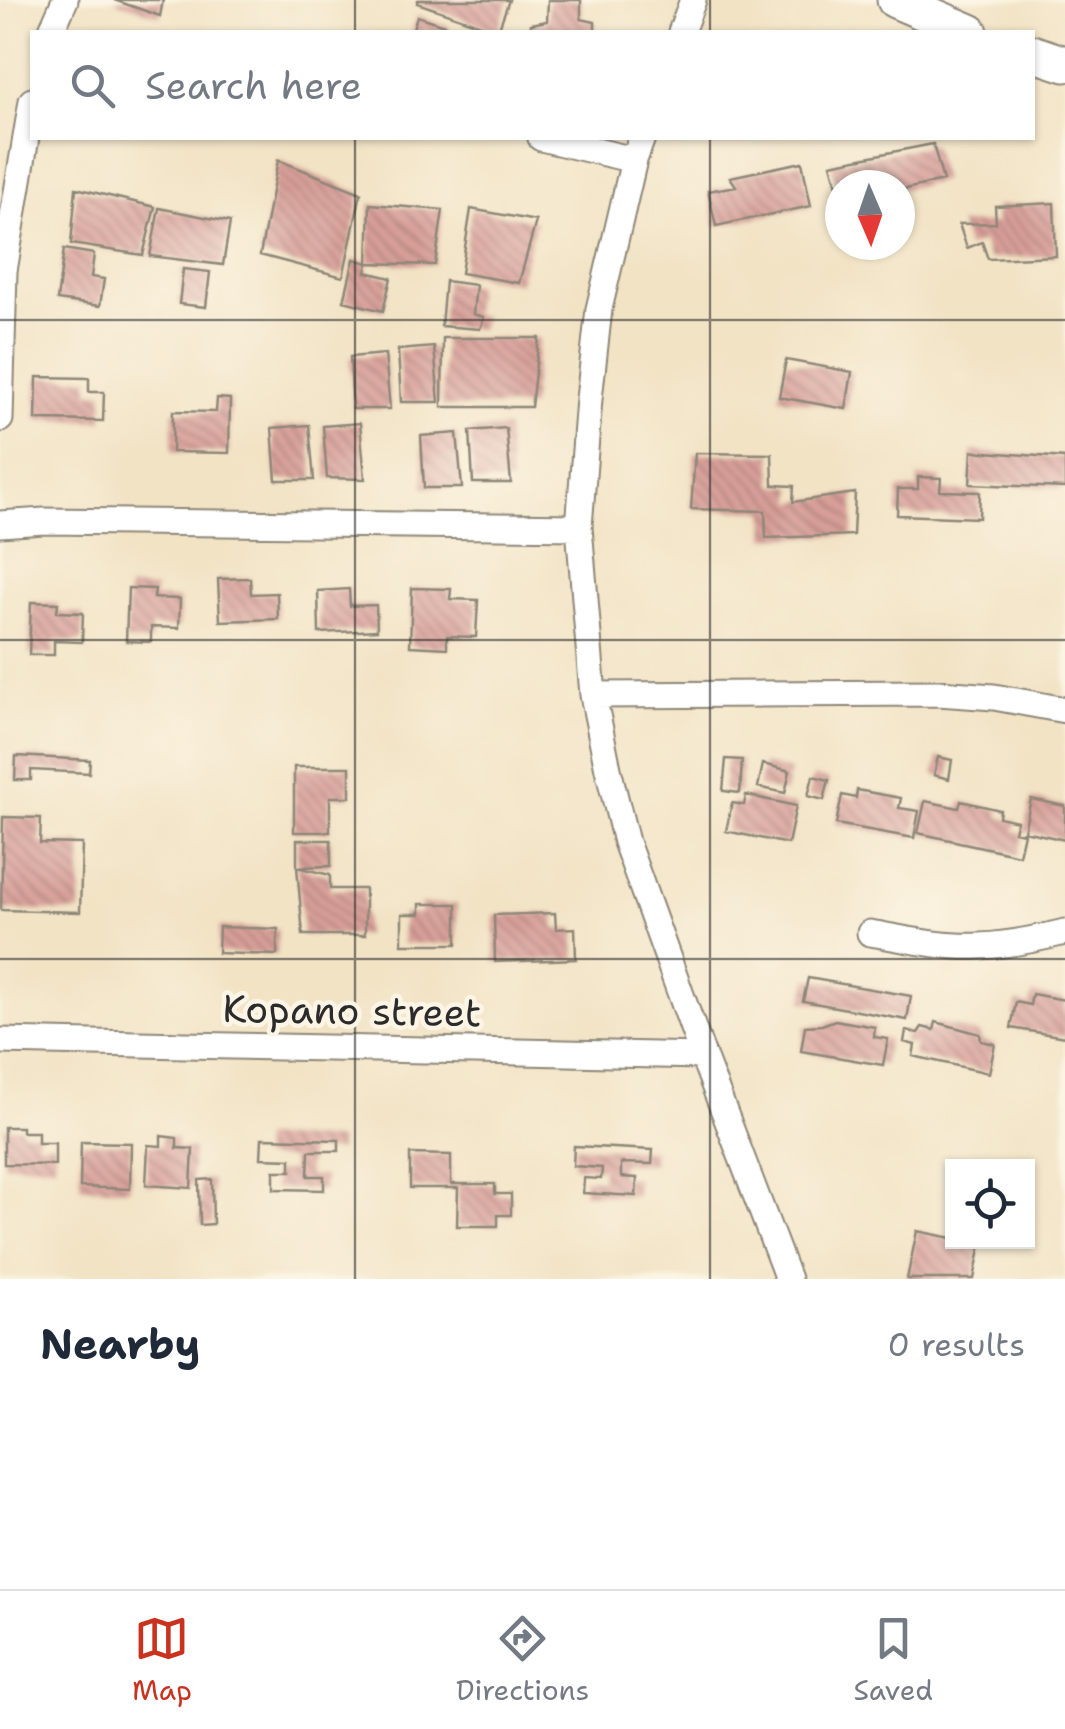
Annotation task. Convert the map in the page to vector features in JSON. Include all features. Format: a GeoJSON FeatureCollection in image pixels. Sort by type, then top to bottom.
{"type":"FeatureCollection","features":[{"type":"Feature","properties":{"kind":"street"},"geometry":{"type":"LineString","coordinates":[[52,30],[64,0]]}},
{"type":"Feature","properties":{"kind":"street"},"geometry":{"type":"LineString","coordinates":[[682,30],[693,0]]}},
{"type":"Feature","properties":{"kind":"street"},"geometry":{"type":"LineString","coordinates":[[895,0],[965,30]]}},
{"type":"Feature","properties":{"kind":"street"},"geometry":{"type":"LineString","coordinates":[[1035,54],[1065,64]]}},
{"type":"Feature","properties":{"kind":"street"},"geometry":{"type":"LineString","coordinates":[[0,419],[4,272],[30,113]]}},
{"type":"Feature","properties":{"kind":"street"},"geometry":{"type":"LineString","coordinates":[[558,140],[638,149],[600,309],[589,399],[579,527],[593,695],[626,842],[788,1279]]}},
{"type":"Feature","properties":{"kind":"street"},"geometry":{"type":"LineString","coordinates":[[0,524],[44,521],[579,527]]}},
{"type":"Feature","properties":{"kind":"street"},"geometry":{"type":"LineString","coordinates":[[593,695],[938,692],[1065,710]]}},
{"type":"Feature","properties":{"kind":"street"},"geometry":{"type":"LineString","coordinates":[[870,933],[977,947],[1065,932]]}},
{"type":"Feature","properties":{"kind":"street","name":"Kopano street"},"geometry":{"type":"LineString","coordinates":[[0,1041],[703,1056]]}},
{"type":"Feature","properties":{"kind":"building"},"geometry":{"type":"Polygon","coordinates":[[[114,0],[163,0],[160,16],[114,0]]]}},
{"type":"Feature","properties":{"kind":"building"},"geometry":{"type":"Polygon","coordinates":[[[418,0],[509,0],[498,30],[417,3],[418,0]]]}},
{"type":"Feature","properties":{"kind":"building"},"geometry":{"type":"Polygon","coordinates":[[[548,0],[581,0],[581,19],[595,22],[595,30],[531,30],[531,24],[547,21],[548,0]]]}},
{"type":"Feature","properties":{"kind":"building"},"geometry":{"type":"Polygon","coordinates":[[[417,16],[450,27],[449,30],[413,30],[417,16]]]}},
{"type":"Feature","properties":{"kind":"building"},"geometry":{"type":"Polygon","coordinates":[[[933,144],[943,181],[915,187],[915,170],[833,170],[831,164],[933,144]]]}},
{"type":"Feature","properties":{"kind":"building"},"geometry":{"type":"Polygon","coordinates":[[[278,160],[361,193],[343,277],[260,255],[278,160]]]}},
{"type":"Feature","properties":{"kind":"building"},"geometry":{"type":"Polygon","coordinates":[[[802,162],[811,206],[716,226],[708,191],[736,186],[730,177],[802,162]]]}},
{"type":"Feature","properties":{"kind":"building"},"geometry":{"type":"Polygon","coordinates":[[[76,188],[155,207],[143,255],[71,244],[76,188]]]}},
{"type":"Feature","properties":{"kind":"building"},"geometry":{"type":"Polygon","coordinates":[[[1054,203],[1056,256],[988,259],[982,242],[967,248],[959,224],[996,223],[995,206],[1054,203]]]}},
{"type":"Feature","properties":{"kind":"building"},"geometry":{"type":"Polygon","coordinates":[[[370,204],[443,210],[435,265],[368,263],[370,204]]]}},
{"type":"Feature","properties":{"kind":"building"},"geometry":{"type":"Polygon","coordinates":[[[159,208],[230,222],[223,265],[150,256],[159,208]]]}},
{"type":"Feature","properties":{"kind":"building"},"geometry":{"type":"Polygon","coordinates":[[[471,209],[536,221],[519,283],[461,273],[471,209]]]}},
{"type":"Feature","properties":{"kind":"building"},"geometry":{"type":"Polygon","coordinates":[[[64,249],[94,254],[91,277],[104,279],[100,306],[57,300],[64,249]]]}},
{"type":"Feature","properties":{"kind":"building"},"geometry":{"type":"Polygon","coordinates":[[[354,259],[368,263],[366,272],[391,278],[383,311],[344,301],[354,259]]]}},
{"type":"Feature","properties":{"kind":"building"},"geometry":{"type":"Polygon","coordinates":[[[183,269],[210,272],[206,307],[179,304],[183,269]]]}},
{"type":"Feature","properties":{"kind":"building"},"geometry":{"type":"Polygon","coordinates":[[[445,281],[476,285],[473,314],[484,317],[480,329],[441,326],[445,281]]]}},
{"type":"Feature","properties":{"kind":"building"},"geometry":{"type":"Polygon","coordinates":[[[443,338],[539,338],[531,407],[442,407],[443,338]]]}},
{"type":"Feature","properties":{"kind":"building"},"geometry":{"type":"Polygon","coordinates":[[[434,347],[439,402],[401,402],[398,350],[434,347]]]}},
{"type":"Feature","properties":{"kind":"building"},"geometry":{"type":"Polygon","coordinates":[[[385,354],[390,409],[353,409],[350,357],[385,354]]]}},
{"type":"Feature","properties":{"kind":"building"},"geometry":{"type":"Polygon","coordinates":[[[786,360],[852,372],[846,409],[779,397],[786,360]]]}},
{"type":"Feature","properties":{"kind":"building"},"geometry":{"type":"Polygon","coordinates":[[[37,377],[89,378],[89,392],[104,392],[103,421],[36,420],[37,377]]]}},
{"type":"Feature","properties":{"kind":"building"},"geometry":{"type":"Polygon","coordinates":[[[217,398],[230,399],[229,453],[172,452],[173,411],[216,412],[217,398]]]}},
{"type":"Feature","properties":{"kind":"building"},"geometry":{"type":"Polygon","coordinates":[[[360,423],[365,479],[327,478],[323,426],[360,423]]]}},
{"type":"Feature","properties":{"kind":"building"},"geometry":{"type":"Polygon","coordinates":[[[309,425],[314,480],[276,480],[272,428],[309,425]]]}},
{"type":"Feature","properties":{"kind":"building"},"geometry":{"type":"Polygon","coordinates":[[[506,428],[511,483],[473,483],[470,431],[506,428]]]}},
{"type":"Feature","properties":{"kind":"building"},"geometry":{"type":"Polygon","coordinates":[[[457,433],[462,488],[424,488],[421,436],[457,433]]]}},
{"type":"Feature","properties":{"kind":"building"},"geometry":{"type":"Polygon","coordinates":[[[972,451],[1065,458],[1065,488],[970,484],[972,451]]]}},
{"type":"Feature","properties":{"kind":"building"},"geometry":{"type":"Polygon","coordinates":[[[695,453],[772,454],[773,485],[794,486],[793,502],[855,493],[853,535],[766,538],[765,511],[691,509],[695,453]]]}},
{"type":"Feature","properties":{"kind":"building"},"geometry":{"type":"Polygon","coordinates":[[[918,477],[941,478],[940,491],[980,492],[979,518],[897,515],[898,489],[918,489],[918,477]]]}},
{"type":"Feature","properties":{"kind":"building"},"geometry":{"type":"Polygon","coordinates":[[[250,578],[251,594],[277,593],[278,619],[220,621],[218,579],[250,578]]]}},
{"type":"Feature","properties":{"kind":"building"},"geometry":{"type":"Polygon","coordinates":[[[128,588],[155,589],[154,598],[180,599],[179,628],[151,627],[151,642],[126,641],[128,588]]]}},
{"type":"Feature","properties":{"kind":"building"},"geometry":{"type":"Polygon","coordinates":[[[412,588],[451,589],[450,599],[478,600],[476,637],[447,636],[447,648],[410,646],[412,588]]]}},
{"type":"Feature","properties":{"kind":"building"},"geometry":{"type":"Polygon","coordinates":[[[349,589],[350,606],[376,605],[377,630],[319,633],[318,591],[349,589]]]}},
{"type":"Feature","properties":{"kind":"building"},"geometry":{"type":"Polygon","coordinates":[[[31,602],[58,603],[57,612],[83,613],[82,642],[54,641],[54,655],[29,655],[31,602]]]}},
{"type":"Feature","properties":{"kind":"building"},"geometry":{"type":"Polygon","coordinates":[[[16,756],[90,760],[89,773],[31,770],[31,780],[15,780],[16,756]]]}},
{"type":"Feature","properties":{"kind":"building"},"geometry":{"type":"Polygon","coordinates":[[[938,757],[952,760],[949,779],[934,775],[938,757]]]}},
{"type":"Feature","properties":{"kind":"building"},"geometry":{"type":"Polygon","coordinates":[[[726,759],[742,760],[740,793],[723,791],[726,759]]]}},
{"type":"Feature","properties":{"kind":"building"},"geometry":{"type":"Polygon","coordinates":[[[763,764],[790,771],[785,793],[758,787],[763,764]]]}},
{"type":"Feature","properties":{"kind":"building"},"geometry":{"type":"Polygon","coordinates":[[[294,767],[350,767],[350,797],[330,797],[330,832],[294,832],[294,767]]]}},
{"type":"Feature","properties":{"kind":"building"},"geometry":{"type":"Polygon","coordinates":[[[813,776],[829,780],[824,800],[808,796],[813,776]]]}},
{"type":"Feature","properties":{"kind":"building"},"geometry":{"type":"Polygon","coordinates":[[[857,790],[901,798],[899,808],[919,811],[914,838],[836,824],[842,795],[856,798],[857,790]]]}},
{"type":"Feature","properties":{"kind":"building"},"geometry":{"type":"Polygon","coordinates":[[[746,795],[796,806],[788,844],[726,831],[732,803],[744,805],[746,795]]]}},
{"type":"Feature","properties":{"kind":"building"},"geometry":{"type":"Polygon","coordinates":[[[1031,799],[1065,806],[1065,840],[1024,831],[1031,799]]]}},
{"type":"Feature","properties":{"kind":"building"},"geometry":{"type":"Polygon","coordinates":[[[925,801],[959,808],[961,801],[1000,810],[999,817],[1017,821],[1014,831],[1024,833],[1019,855],[918,833],[925,801]]]}},
{"type":"Feature","properties":{"kind":"building"},"geometry":{"type":"Polygon","coordinates":[[[3,817],[41,818],[40,843],[82,844],[80,912],[1,910],[3,817]]]}},
{"type":"Feature","properties":{"kind":"building"},"geometry":{"type":"Polygon","coordinates":[[[297,840],[331,840],[331,866],[297,867],[297,840]]]}},
{"type":"Feature","properties":{"kind":"building"},"geometry":{"type":"Polygon","coordinates":[[[297,867],[330,875],[330,889],[365,889],[365,935],[303,935],[297,867]]]}},
{"type":"Feature","properties":{"kind":"building"},"geometry":{"type":"Polygon","coordinates":[[[420,904],[457,904],[457,944],[402,944],[402,914],[420,914],[420,904]]]}},
{"type":"Feature","properties":{"kind":"building"},"geometry":{"type":"Polygon","coordinates":[[[555,913],[556,929],[575,928],[576,959],[495,962],[494,915],[555,913]]]}},
{"type":"Feature","properties":{"kind":"building"},"geometry":{"type":"Polygon","coordinates":[[[219,927],[278,929],[277,955],[218,953],[219,927]]]}},
{"type":"Feature","properties":{"kind":"building"},"geometry":{"type":"Polygon","coordinates":[[[808,978],[911,996],[907,1020],[803,1001],[808,978]]]}},
{"type":"Feature","properties":{"kind":"building"},"geometry":{"type":"Polygon","coordinates":[[[1032,994],[1065,1000],[1065,1037],[1011,1028],[1016,1002],[1030,1005],[1032,994]]]}},
{"type":"Feature","properties":{"kind":"building"},"geometry":{"type":"Polygon","coordinates":[[[835,1020],[875,1027],[874,1037],[888,1039],[883,1065],[801,1051],[805,1026],[835,1020]]]}},
{"type":"Feature","properties":{"kind":"building"},"geometry":{"type":"Polygon","coordinates":[[[936,1022],[980,1034],[981,1041],[995,1044],[989,1073],[913,1056],[915,1045],[904,1042],[906,1031],[918,1033],[922,1027],[934,1030],[936,1022]]]}},
{"type":"Feature","properties":{"kind":"building"},"geometry":{"type":"Polygon","coordinates":[[[4,1127],[38,1132],[38,1143],[55,1143],[55,1165],[4,1164],[4,1127]]]}},
{"type":"Feature","properties":{"kind":"building"},"geometry":{"type":"Polygon","coordinates":[[[161,1136],[177,1138],[177,1148],[193,1149],[191,1188],[146,1185],[148,1145],[161,1146],[161,1136]]]}},
{"type":"Feature","properties":{"kind":"building"},"geometry":{"type":"Polygon","coordinates":[[[262,1138],[339,1140],[339,1151],[309,1151],[308,1176],[324,1176],[324,1190],[274,1189],[274,1171],[291,1171],[291,1159],[261,1158],[262,1138]]]}},
{"type":"Feature","properties":{"kind":"building"},"geometry":{"type":"Polygon","coordinates":[[[81,1142],[131,1143],[130,1189],[80,1187],[81,1142]]]}},
{"type":"Feature","properties":{"kind":"building"},"geometry":{"type":"Polygon","coordinates":[[[574,1146],[653,1150],[652,1164],[621,1163],[621,1177],[637,1178],[636,1196],[583,1193],[584,1178],[601,1179],[602,1168],[573,1166],[574,1146]]]}},
{"type":"Feature","properties":{"kind":"building"},"geometry":{"type":"Polygon","coordinates":[[[410,1154],[451,1155],[451,1184],[495,1184],[495,1194],[511,1194],[511,1215],[498,1215],[498,1226],[457,1226],[458,1188],[410,1188],[410,1154]]]}},
{"type":"Feature","properties":{"kind":"building"},"geometry":{"type":"Polygon","coordinates":[[[212,1179],[213,1224],[200,1225],[199,1180],[212,1179]]]}},
{"type":"Feature","properties":{"kind":"building"},"geometry":{"type":"Polygon","coordinates":[[[917,1231],[945,1237],[945,1249],[980,1249],[974,1279],[907,1279],[917,1231]]]}}]}
